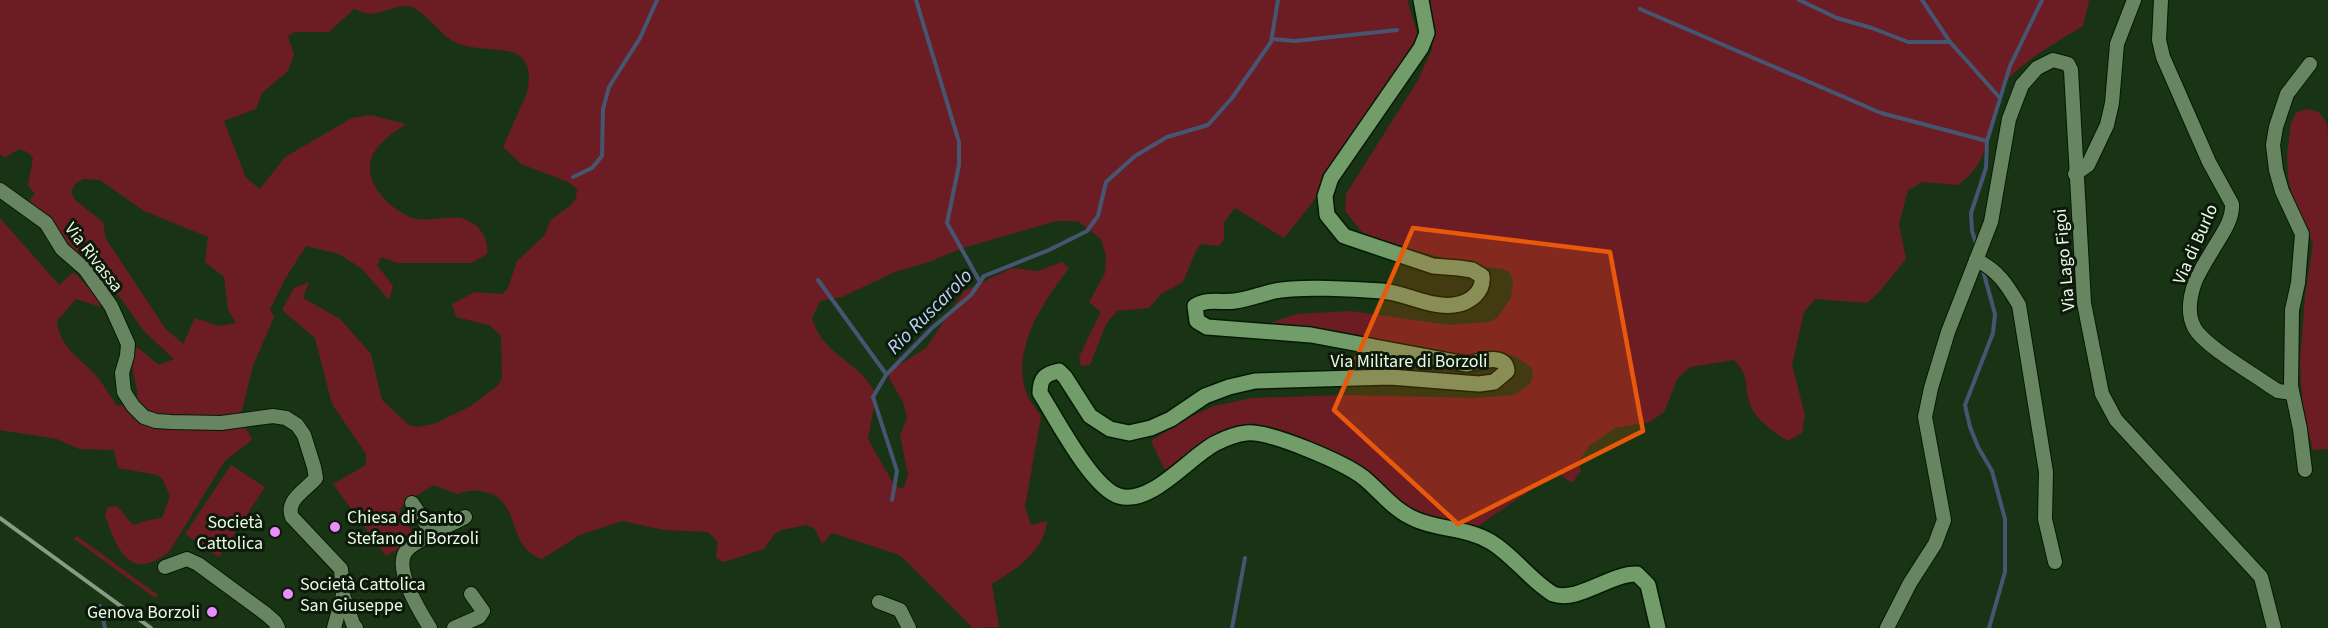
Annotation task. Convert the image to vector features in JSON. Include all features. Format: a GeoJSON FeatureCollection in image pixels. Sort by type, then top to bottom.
{"type":"FeatureCollection","features":[{"type":"Feature","properties":{"kind":"street","name":"Via Militare di Borzoli"},"geometry":{"type":"LineString","coordinates":[[1421,0],[1428,33],[1421,48],[1331,178],[1325,196],[1328,215],[1344,236],[1362,244],[1433,266],[1472,270],[1482,276],[1483,284],[1478,293],[1468,301],[1443,306],[1383,291],[1276,291],[1230,302],[1202,301],[1195,306],[1195,313],[1197,321],[1207,327],[1311,335],[1466,364],[1492,359],[1503,361],[1507,365],[1507,371],[1494,382],[1479,384],[1390,377],[1255,381],[1205,396],[1171,419],[1151,428],[1129,433],[1110,429],[1089,416],[1059,371],[1045,375],[1040,382],[1040,393],[1090,472],[1107,490],[1120,497],[1152,491],[1215,443],[1247,432],[1272,435],[1318,454],[1362,477],[1390,504],[1418,521],[1464,531],[1489,540],[1553,594],[1565,596],[1622,576],[1637,574],[1648,585],[1658,628]]}},
{"type":"Feature","properties":{"kind":"street"},"geometry":{"type":"LineString","coordinates":[[2075,174],[2088,165],[2107,125],[2112,103],[2117,44],[2134,0]]}},
{"type":"Feature","properties":{"kind":"street","name":"Via di Burlo"},"geometry":{"type":"LineString","coordinates":[[2161,0],[2159,40],[2163,57],[2209,162],[2232,204],[2233,211],[2193,287],[2190,312],[2194,327],[2204,340],[2270,386],[2278,391],[2292,393]]}},
{"type":"Feature","properties":{"kind":"street","name":"Via Lago Figoi"},"geometry":{"type":"LineString","coordinates":[[1887,628],[1910,583],[1935,544],[1944,520],[1925,417],[1931,387],[1948,332],[1991,222],[2005,138],[2015,103],[2027,78],[2042,64],[2053,60],[2068,64],[2071,70],[2084,303],[2102,394],[2116,420],[2261,577],[2274,628]]}},
{"type":"Feature","properties":{"kind":"street"},"geometry":{"type":"LineString","coordinates":[[2305,470],[2300,429],[2292,393],[2292,310],[2298,283],[2302,234],[2282,191],[2276,170],[2273,145],[2287,93],[2310,64]]}},
{"type":"Feature","properties":{"kind":"street","name":"Via Rivassa"},"geometry":{"type":"LineString","coordinates":[[0,190],[46,223],[62,249],[85,269],[111,306],[128,344],[128,356],[122,373],[124,392],[144,417],[156,421],[220,423],[273,416],[286,418],[297,425],[304,435],[315,478],[296,497],[290,505],[290,511],[292,517],[340,569],[343,595]]}},
{"type":"Feature","properties":{"kind":"street"},"geometry":{"type":"LineString","coordinates":[[1976,260],[1990,267],[2006,282],[2019,306],[2046,472],[2045,519],[2055,562]]}},
{"type":"Feature","properties":{"kind":"street"},"geometry":{"type":"LineString","coordinates":[[412,503],[433,534]]}},
{"type":"Feature","properties":{"kind":"street"},"geometry":{"type":"LineString","coordinates":[[430,628],[407,583],[402,562],[409,548],[465,517]]}},
{"type":"Feature","properties":{"kind":"street"},"geometry":{"type":"LineString","coordinates":[[165,567],[187,559],[198,564],[266,614],[278,628]]}},
{"type":"Feature","properties":{"kind":"street"},"geometry":{"type":"LineString","coordinates":[[454,628],[479,617],[483,611],[471,594]]}},
{"type":"Feature","properties":{"kind":"street"},"geometry":{"type":"LineString","coordinates":[[343,595],[354,626]]}},
{"type":"Feature","properties":{"kind":"street"},"geometry":{"type":"LineString","coordinates":[[334,628],[343,595]]}},
{"type":"Feature","properties":{"kind":"street"},"geometry":{"type":"LineString","coordinates":[[879,602],[900,610],[909,628]]}},
{"type":"Feature","properties":{"kind":"highlighted area"},"geometry":{"type":"Polygon","coordinates":[[[1413,228],[1610,252],[1643,431],[1458,524],[1334,410],[1413,228]]]}},
{"type":"Feature","properties":{"kind":"shaded area"},"geometry":{"type":"Polygon","coordinates":[[[0,0],[1407,0],[1418,36],[1356,140],[1321,191],[1284,238],[1235,208],[1224,222],[1224,240],[1218,246],[1201,244],[1183,282],[1161,294],[1149,308],[1117,311],[1106,324],[1090,365],[1081,366],[1079,357],[1101,312],[1089,302],[1105,273],[1106,256],[1101,239],[1079,222],[1056,221],[960,249],[929,262],[895,272],[842,297],[820,301],[812,318],[815,328],[837,354],[861,373],[876,394],[868,439],[894,485],[903,489],[908,475],[900,435],[907,419],[903,402],[889,378],[891,370],[926,348],[964,291],[1012,268],[1038,271],[1062,262],[1069,268],[1040,310],[1026,342],[1023,375],[1026,392],[1041,416],[1025,507],[1031,525],[1047,521],[1041,542],[1035,550],[1019,566],[992,584],[999,627],[973,628],[897,554],[832,533],[822,544],[815,529],[807,525],[781,530],[774,535],[764,549],[724,562],[716,558],[718,542],[708,532],[664,530],[622,521],[580,535],[542,559],[531,554],[524,546],[506,506],[499,498],[477,491],[457,494],[434,485],[404,503],[400,511],[416,539],[386,556],[333,484],[366,465],[366,454],[332,404],[315,338],[282,310],[294,288],[309,282],[303,298],[340,319],[371,354],[382,400],[409,425],[417,427],[434,424],[471,406],[497,386],[502,379],[501,336],[489,325],[456,317],[452,304],[475,292],[502,294],[508,288],[517,261],[544,236],[551,220],[571,205],[576,198],[577,189],[568,182],[521,164],[503,147],[527,93],[529,74],[525,61],[517,54],[477,48],[451,40],[422,13],[407,6],[371,14],[354,9],[329,32],[295,32],[288,36],[294,54],[288,71],[262,93],[256,109],[224,121],[246,178],[260,189],[285,157],[352,118],[371,115],[406,124],[386,139],[373,154],[370,169],[375,187],[388,203],[413,218],[425,220],[452,217],[469,221],[485,237],[487,254],[472,263],[397,263],[381,257],[377,265],[393,286],[389,300],[361,268],[339,254],[306,246],[285,279],[270,309],[274,317],[253,366],[240,418],[252,439],[224,462],[169,552],[155,561],[143,564],[134,563],[126,558],[120,549],[105,515],[108,507],[117,506],[133,525],[162,518],[170,496],[163,480],[158,475],[118,468],[114,450],[79,449],[57,439],[0,430],[0,218],[59,285],[74,272],[99,299],[101,307],[76,299],[57,321],[62,339],[98,378],[117,406],[134,402],[138,395],[131,362],[137,347],[159,365],[174,359],[144,331],[120,297],[102,282],[27,203],[35,194],[28,185],[33,158],[27,152],[19,149],[4,158],[0,154],[0,0]],[[83,179],[75,184],[71,192],[75,200],[103,222],[106,239],[165,328],[183,344],[195,318],[219,326],[236,323],[228,310],[224,277],[205,262],[208,237],[144,211],[100,180],[83,179]]]}},
{"type":"Feature","properties":{"kind":"shaded area"},"geometry":{"type":"Polygon","coordinates":[[[1428,0],[2089,0],[2083,26],[2026,63],[2000,91],[1986,145],[1974,170],[1958,185],[1923,182],[1908,190],[1899,224],[1906,259],[1880,291],[1867,303],[1815,299],[1804,312],[1792,365],[1805,415],[1802,433],[1788,441],[1766,425],[1752,409],[1745,377],[1734,360],[1690,367],[1678,378],[1664,412],[1650,422],[1615,428],[1589,446],[1579,461],[1581,471],[1572,483],[1557,472],[1478,526],[1428,516],[1408,506],[1362,471],[1294,435],[1248,424],[1212,437],[1165,470],[1151,441],[1181,421],[1214,406],[1252,398],[1347,395],[1474,398],[1514,395],[1529,385],[1533,377],[1532,368],[1511,355],[1473,356],[1426,353],[1270,323],[1296,314],[1351,311],[1449,325],[1489,322],[1497,318],[1511,298],[1513,280],[1509,272],[1469,265],[1366,237],[1345,211],[1346,194],[1418,80],[1432,49],[1433,20],[1428,0]]]}},
{"type":"Feature","properties":{"kind":"shaded area"},"geometry":{"type":"Polygon","coordinates":[[[2306,109],[2319,112],[2327,124],[2328,137],[2328,449],[2313,450],[2303,412],[2300,364],[2305,296],[2313,244],[2294,202],[2288,178],[2287,156],[2291,123],[2296,113],[2306,109]]]}},
{"type":"Feature","properties":{"kind":"shaded area"},"geometry":{"type":"Polygon","coordinates":[[[231,465],[265,487],[219,557],[185,534],[231,465]]]}},
{"type":"Feature","properties":{"kind":"shaded area"},"geometry":{"type":"Polygon","coordinates":[[[77,536],[158,595],[155,598],[74,539],[77,536]]]}},
{"type":"Feature","properties":{"kind":"waterway"},"geometry":{"type":"LineString","coordinates":[[573,177],[592,168],[602,156],[603,109],[609,87],[640,38],[657,0]]}},
{"type":"Feature","properties":{"kind":"waterway"},"geometry":{"type":"LineString","coordinates":[[916,0],[959,142],[959,165],[947,223],[980,282]]}},
{"type":"Feature","properties":{"kind":"waterway","name":"Rio Ruscarolo"},"geometry":{"type":"LineString","coordinates":[[892,500],[897,471],[873,397],[886,375],[932,328],[971,295],[984,276],[1049,250],[1087,231],[1098,216],[1106,182],[1135,156],[1167,137],[1208,125],[1232,98],[1271,42],[1278,0]]}},
{"type":"Feature","properties":{"kind":"waterway"},"geometry":{"type":"LineString","coordinates":[[1799,0],[1837,18],[1908,42],[1950,42]]}},
{"type":"Feature","properties":{"kind":"waterway"},"geometry":{"type":"LineString","coordinates":[[1922,0],[1950,42],[2000,98]]}},
{"type":"Feature","properties":{"kind":"waterway"},"geometry":{"type":"LineString","coordinates":[[1977,246],[1972,231],[1971,213],[1986,168],[1987,141],[2010,66],[2042,0]]}},
{"type":"Feature","properties":{"kind":"waterway"},"geometry":{"type":"LineString","coordinates":[[1640,9],[1881,113],[1987,141]]}},
{"type":"Feature","properties":{"kind":"waterway"},"geometry":{"type":"LineString","coordinates":[[1272,39],[1295,41],[1397,30]]}},
{"type":"Feature","properties":{"kind":"waterway"},"geometry":{"type":"LineString","coordinates":[[1982,267],[1995,314],[1993,333],[1965,405],[1978,447],[1992,471],[2005,519],[2005,572],[1989,628]]}},
{"type":"Feature","properties":{"kind":"waterway"},"geometry":{"type":"LineString","coordinates":[[818,280],[886,374]]}},
{"type":"Feature","properties":{"kind":"waterway"},"geometry":{"type":"LineString","coordinates":[[1232,628],[1245,558]]}},
{"type":"Feature","properties":{"kind":"waterway"},"geometry":{"type":"LineString","coordinates":[[100,606],[105,628]]}},
{"type":"Feature","properties":{"kind":"railway"},"geometry":{"type":"LineString","coordinates":[[0,518],[151,628]]}},
{"type":"Feature","properties":{"kind":"place","name":"Chiesa di Santo Stefano di Borzoli"},"geometry":{"type":"Point","coordinates":[335,527]}},
{"type":"Feature","properties":{"kind":"place","name":"Società Cattolica"},"geometry":{"type":"Point","coordinates":[275,532]}},
{"type":"Feature","properties":{"kind":"place","name":"Società Cattolica San Giuseppe"},"geometry":{"type":"Point","coordinates":[288,594]}},
{"type":"Feature","properties":{"kind":"place","name":"Genova Borzoli"},"geometry":{"type":"Point","coordinates":[212,612]}}]}
